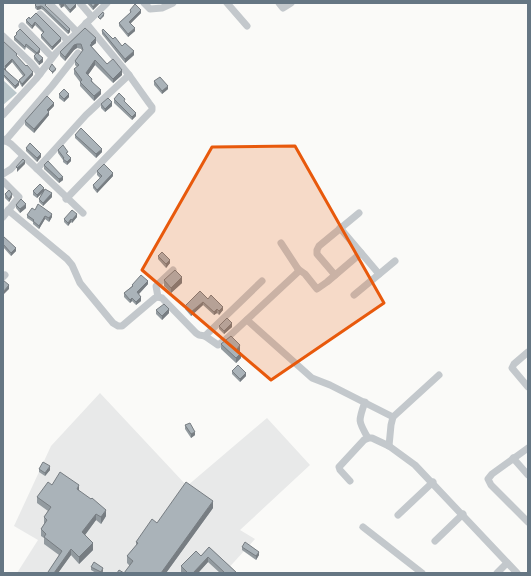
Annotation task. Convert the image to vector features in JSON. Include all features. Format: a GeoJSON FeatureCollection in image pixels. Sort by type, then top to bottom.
{"type":"FeatureCollection","features":[{"type":"Feature","properties":{"kind":"street"},"geometry":{"type":"LineString","coordinates":[[49,3],[77,32]]}},
{"type":"Feature","properties":{"kind":"street"},"geometry":{"type":"LineString","coordinates":[[80,3],[92,17]]}},
{"type":"Feature","properties":{"kind":"street"},"geometry":{"type":"LineString","coordinates":[[3,115],[40,74],[52,57],[107,3]]}},
{"type":"Feature","properties":{"kind":"street"},"geometry":{"type":"LineString","coordinates":[[144,3],[150,9],[162,8],[173,3]]}},
{"type":"Feature","properties":{"kind":"street"},"geometry":{"type":"LineString","coordinates":[[227,3],[247,26]]}},
{"type":"Feature","properties":{"kind":"street"},"geometry":{"type":"LineString","coordinates":[[279,3],[283,8],[291,3]]}},
{"type":"Feature","properties":{"kind":"street"},"geometry":{"type":"LineString","coordinates":[[40,14],[68,41]]}},
{"type":"Feature","properties":{"kind":"street"},"geometry":{"type":"LineString","coordinates":[[66,198],[152,110],[149,103],[129,75],[86,23]]}},
{"type":"Feature","properties":{"kind":"street"},"geometry":{"type":"LineString","coordinates":[[22,26],[52,57]]}},
{"type":"Feature","properties":{"kind":"street"},"geometry":{"type":"LineString","coordinates":[[3,36],[31,63],[40,74]]}},
{"type":"Feature","properties":{"kind":"street"},"geometry":{"type":"LineString","coordinates":[[78,52],[52,86],[4,140],[11,144],[83,213]]}},
{"type":"Feature","properties":{"kind":"street"},"geometry":{"type":"LineString","coordinates":[[37,169],[86,115],[129,75]]}},
{"type":"Feature","properties":{"kind":"street"},"geometry":{"type":"LineString","coordinates":[[3,174],[11,169],[23,156]]}},
{"type":"Feature","properties":{"kind":"street"},"geometry":{"type":"LineString","coordinates":[[3,181],[19,197],[3,216]]}},
{"type":"Feature","properties":{"kind":"street"},"geometry":{"type":"LineString","coordinates":[[8,210],[67,259],[72,265],[80,283],[104,314],[118,326],[122,326],[127,323],[158,297]]}},
{"type":"Feature","properties":{"kind":"street"},"geometry":{"type":"LineString","coordinates":[[335,275],[317,254],[317,250],[319,246],[359,213]]}},
{"type":"Feature","properties":{"kind":"street"},"geometry":{"type":"LineString","coordinates":[[340,228],[379,274]]}},
{"type":"Feature","properties":{"kind":"street"},"geometry":{"type":"LineString","coordinates":[[281,243],[298,269],[305,274],[317,289],[361,253]]}},
{"type":"Feature","properties":{"kind":"street"},"geometry":{"type":"LineString","coordinates":[[354,295],[395,262]]}},
{"type":"Feature","properties":{"kind":"street"},"geometry":{"type":"LineString","coordinates":[[158,297],[162,298],[196,333],[205,336],[218,345],[296,275],[298,269]]}},
{"type":"Feature","properties":{"kind":"street"},"geometry":{"type":"LineString","coordinates":[[158,297],[156,286],[172,270]]}},
{"type":"Feature","properties":{"kind":"street"},"geometry":{"type":"LineString","coordinates":[[205,336],[262,281]]}},
{"type":"Feature","properties":{"kind":"street"},"geometry":{"type":"LineString","coordinates":[[247,320],[312,378],[330,385],[393,417]]}},
{"type":"Feature","properties":{"kind":"street"},"geometry":{"type":"LineString","coordinates":[[528,352],[514,364],[512,368],[528,387]]}},
{"type":"Feature","properties":{"kind":"street"},"geometry":{"type":"LineString","coordinates":[[389,446],[393,417],[439,375]]}},
{"type":"Feature","properties":{"kind":"street"},"geometry":{"type":"LineString","coordinates":[[365,402],[359,417],[359,423],[368,438]]}},
{"type":"Feature","properties":{"kind":"street"},"geometry":{"type":"LineString","coordinates":[[350,481],[339,467],[360,445],[368,438],[372,438],[389,446],[416,464],[517,573]]}},
{"type":"Feature","properties":{"kind":"street"},"geometry":{"type":"LineString","coordinates":[[528,448],[492,474],[488,479],[528,522]]}},
{"type":"Feature","properties":{"kind":"street"},"geometry":{"type":"LineString","coordinates":[[513,458],[528,475]]}},
{"type":"Feature","properties":{"kind":"street"},"geometry":{"type":"LineString","coordinates":[[398,515],[432,482]]}},
{"type":"Feature","properties":{"kind":"street"},"geometry":{"type":"LineString","coordinates":[[435,541],[463,514]]}},
{"type":"Feature","properties":{"kind":"street"},"geometry":{"type":"LineString","coordinates":[[363,527],[422,573]]}},
{"type":"Feature","properties":{"kind":"street"},"geometry":{"type":"LineString","coordinates":[[498,573],[507,563]]}},
{"type":"Feature","properties":{"kind":"highlighted area"},"geometry":{"type":"Polygon","coordinates":[[[295,146],[384,303],[271,380],[142,270],[212,147],[295,146]]]}},
{"type":"Feature","properties":{"kind":"shaded area"},"geometry":{"type":"Polygon","coordinates":[[[3,80],[17,93],[3,105],[3,80]]]}},
{"type":"Feature","properties":{"kind":"shaded area"},"geometry":{"type":"Polygon","coordinates":[[[100,393],[187,486],[267,418],[310,465],[240,530],[255,539],[224,573],[17,573],[38,540],[14,526],[51,446],[100,393]]]}},
{"type":"Feature","properties":{"kind":"building"},"geometry":{"type":"Polygon","coordinates":[[[37,3],[45,3],[45,5],[70,29],[68,31],[43,7],[37,7],[35,5],[37,3]]]}},
{"type":"Feature","properties":{"kind":"building"},"geometry":{"type":"Polygon","coordinates":[[[64,3],[76,3],[76,4],[70,10],[64,3]]]}},
{"type":"Feature","properties":{"kind":"building"},"geometry":{"type":"Polygon","coordinates":[[[90,3],[96,3],[93,7],[90,3]]]}},
{"type":"Feature","properties":{"kind":"building"},"geometry":{"type":"Polygon","coordinates":[[[135,4],[141,10],[129,22],[135,28],[128,34],[119,23],[131,12],[130,10],[135,4]]]}},
{"type":"Feature","properties":{"kind":"building"},"geometry":{"type":"Polygon","coordinates":[[[103,12],[104,14],[100,19],[98,17],[103,12]]]}},
{"type":"Feature","properties":{"kind":"building"},"geometry":{"type":"Polygon","coordinates":[[[36,13],[61,38],[52,47],[41,35],[44,32],[37,24],[35,22],[32,26],[26,20],[29,17],[30,19],[36,13]]]}},
{"type":"Feature","properties":{"kind":"building"},"geometry":{"type":"Polygon","coordinates":[[[85,28],[96,38],[90,45],[107,64],[113,59],[122,70],[113,79],[95,60],[86,73],[92,79],[91,81],[101,90],[94,96],[80,82],[82,80],[74,69],[79,65],[75,61],[83,50],[81,44],[74,45],[65,57],[60,52],[85,28]]]}},
{"type":"Feature","properties":{"kind":"building"},"geometry":{"type":"Polygon","coordinates":[[[20,29],[40,49],[37,53],[26,44],[25,47],[14,37],[20,29]]]}},
{"type":"Feature","properties":{"kind":"building"},"geometry":{"type":"Polygon","coordinates":[[[103,29],[113,39],[115,37],[122,46],[125,43],[134,51],[125,59],[102,31],[103,29]]]}},
{"type":"Feature","properties":{"kind":"building"},"geometry":{"type":"Polygon","coordinates":[[[3,41],[33,72],[22,84],[19,80],[25,75],[12,59],[4,69],[19,82],[15,86],[3,74],[3,41]]]}},
{"type":"Feature","properties":{"kind":"building"},"geometry":{"type":"Polygon","coordinates":[[[37,53],[43,58],[39,62],[34,56],[37,53]]]}},
{"type":"Feature","properties":{"kind":"building"},"geometry":{"type":"Polygon","coordinates":[[[52,64],[56,69],[52,72],[49,69],[52,64]]]}},
{"type":"Feature","properties":{"kind":"building"},"geometry":{"type":"Polygon","coordinates":[[[160,77],[168,86],[162,91],[154,81],[160,77]]]}},
{"type":"Feature","properties":{"kind":"building"},"geometry":{"type":"Polygon","coordinates":[[[64,89],[69,94],[64,99],[59,94],[64,89]]]}},
{"type":"Feature","properties":{"kind":"building"},"geometry":{"type":"Polygon","coordinates":[[[119,93],[125,99],[124,101],[136,113],[132,117],[114,99],[119,93]]]}},
{"type":"Feature","properties":{"kind":"building"},"geometry":{"type":"Polygon","coordinates":[[[47,96],[54,103],[47,110],[49,112],[34,129],[25,121],[47,96]]]}},
{"type":"Feature","properties":{"kind":"building"},"geometry":{"type":"Polygon","coordinates":[[[108,98],[112,102],[105,109],[101,104],[108,98]]]}},
{"type":"Feature","properties":{"kind":"building"},"geometry":{"type":"Polygon","coordinates":[[[81,128],[102,149],[96,154],[75,135],[81,128]]]}},
{"type":"Feature","properties":{"kind":"building"},"geometry":{"type":"Polygon","coordinates":[[[30,143],[41,154],[37,158],[26,148],[30,143]]]}},
{"type":"Feature","properties":{"kind":"building"},"geometry":{"type":"Polygon","coordinates":[[[63,145],[68,152],[66,153],[71,158],[67,162],[63,159],[64,158],[58,150],[63,145]]]}},
{"type":"Feature","properties":{"kind":"building"},"geometry":{"type":"Polygon","coordinates":[[[23,159],[25,161],[17,168],[16,167],[23,159]]]}},
{"type":"Feature","properties":{"kind":"building"},"geometry":{"type":"Polygon","coordinates":[[[48,161],[63,177],[59,179],[44,165],[48,161]]]}},
{"type":"Feature","properties":{"kind":"building"},"geometry":{"type":"Polygon","coordinates":[[[104,164],[113,173],[97,190],[93,185],[102,176],[97,171],[104,164]]]}},
{"type":"Feature","properties":{"kind":"building"},"geometry":{"type":"Polygon","coordinates":[[[40,184],[44,188],[37,195],[33,191],[40,184]]]}},
{"type":"Feature","properties":{"kind":"building"},"geometry":{"type":"Polygon","coordinates":[[[45,189],[52,193],[43,203],[39,199],[45,189]]]}},
{"type":"Feature","properties":{"kind":"building"},"geometry":{"type":"Polygon","coordinates":[[[9,190],[12,194],[9,199],[5,194],[9,190]]]}},
{"type":"Feature","properties":{"kind":"building"},"geometry":{"type":"Polygon","coordinates":[[[21,199],[26,204],[20,209],[16,205],[21,199]]]}},
{"type":"Feature","properties":{"kind":"building"},"geometry":{"type":"Polygon","coordinates":[[[38,204],[52,214],[49,218],[45,216],[39,226],[27,215],[32,208],[35,210],[38,204]]]}},
{"type":"Feature","properties":{"kind":"building"},"geometry":{"type":"Polygon","coordinates":[[[72,210],[77,214],[68,223],[64,219],[72,210]]]}},
{"type":"Feature","properties":{"kind":"building"},"geometry":{"type":"Polygon","coordinates":[[[3,236],[16,248],[11,253],[3,244],[3,236]]]}},
{"type":"Feature","properties":{"kind":"building"},"geometry":{"type":"Polygon","coordinates":[[[162,252],[170,260],[166,264],[158,256],[162,252]]]}},
{"type":"Feature","properties":{"kind":"building"},"geometry":{"type":"Polygon","coordinates":[[[175,270],[182,277],[171,288],[164,280],[175,270]]]}},
{"type":"Feature","properties":{"kind":"building"},"geometry":{"type":"Polygon","coordinates":[[[141,275],[148,281],[137,292],[141,297],[136,302],[132,298],[130,300],[124,293],[133,286],[132,285],[141,275]]]}},
{"type":"Feature","properties":{"kind":"building"},"geometry":{"type":"Polygon","coordinates":[[[3,280],[9,285],[3,292],[3,280]]]}},
{"type":"Feature","properties":{"kind":"building"},"geometry":{"type":"Polygon","coordinates":[[[200,291],[208,299],[211,295],[223,307],[219,311],[217,309],[214,312],[203,302],[191,312],[185,306],[200,291]]]}},
{"type":"Feature","properties":{"kind":"building"},"geometry":{"type":"Polygon","coordinates":[[[164,304],[169,309],[162,316],[156,310],[164,304]]]}},
{"type":"Feature","properties":{"kind":"building"},"geometry":{"type":"Polygon","coordinates":[[[227,318],[232,323],[224,331],[219,326],[227,318]]]}},
{"type":"Feature","properties":{"kind":"building"},"geometry":{"type":"Polygon","coordinates":[[[231,336],[240,345],[237,349],[241,353],[236,358],[221,344],[231,336]]]}},
{"type":"Feature","properties":{"kind":"building"},"geometry":{"type":"Polygon","coordinates":[[[238,365],[246,373],[240,379],[232,371],[238,365]]]}},
{"type":"Feature","properties":{"kind":"building"},"geometry":{"type":"Polygon","coordinates":[[[190,423],[195,432],[191,434],[185,425],[190,423]]]}},
{"type":"Feature","properties":{"kind":"building"},"geometry":{"type":"Polygon","coordinates":[[[43,462],[50,466],[45,473],[39,469],[43,462]]]}},
{"type":"Feature","properties":{"kind":"building"},"geometry":{"type":"Polygon","coordinates":[[[60,472],[79,485],[77,489],[91,499],[92,498],[106,510],[101,517],[96,514],[82,532],[93,543],[79,557],[71,549],[54,573],[49,573],[48,572],[62,551],[44,537],[46,534],[41,529],[47,520],[44,517],[51,507],[37,497],[48,482],[52,485],[60,472]]]}},
{"type":"Feature","properties":{"kind":"building"},"geometry":{"type":"Polygon","coordinates":[[[186,482],[213,501],[161,573],[124,573],[133,561],[127,556],[138,543],[136,542],[152,519],[157,523],[186,482]]]}},
{"type":"Feature","properties":{"kind":"building"},"geometry":{"type":"Polygon","coordinates":[[[245,542],[259,552],[256,556],[242,547],[245,542]]]}},
{"type":"Feature","properties":{"kind":"building"},"geometry":{"type":"Polygon","coordinates":[[[209,547],[237,573],[225,573],[208,557],[193,573],[188,573],[181,566],[196,551],[201,556],[209,547]]]}},
{"type":"Feature","properties":{"kind":"building"},"geometry":{"type":"Polygon","coordinates":[[[94,562],[103,568],[101,572],[91,567],[94,562]]]}},
{"type":"Feature","properties":{"kind":"building"},"geometry":{"type":"Polygon","coordinates":[[[119,570],[124,573],[117,573],[119,570]]]}}]}
